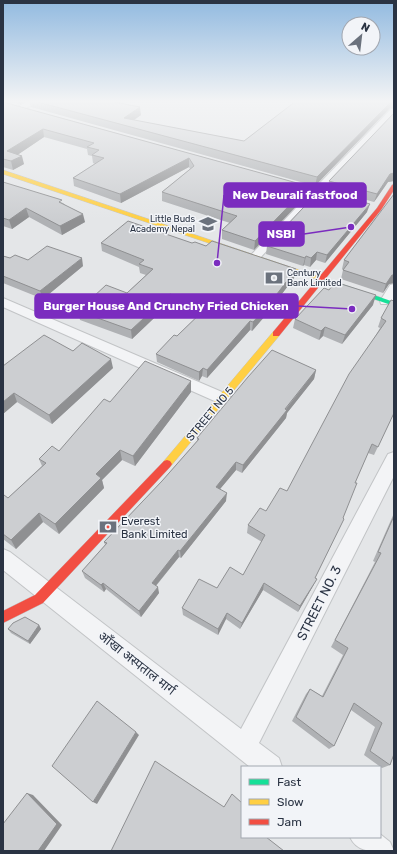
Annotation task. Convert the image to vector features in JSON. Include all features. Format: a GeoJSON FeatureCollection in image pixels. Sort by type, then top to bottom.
{"type":"FeatureCollection","features":[{"type":"Feature","properties":{"kind":"street"},"geometry":{"type":"LineString","coordinates":[[255,257],[365,141]]}},
{"type":"Feature","properties":{"kind":"street"},"geometry":{"type":"LineString","coordinates":[[3,172],[390,303],[394,288]]}},
{"type":"Feature","properties":{"kind":"street"},"geometry":{"type":"LineString","coordinates":[[271,179],[358,204]]}},
{"type":"Feature","properties":{"kind":"street","name":"STREET NO 5"},"geometry":{"type":"LineString","coordinates":[[3,617],[39,600],[160,473],[224,399],[322,280],[375,208],[394,186]]}},
{"type":"Feature","properties":{"kind":"street"},"geometry":{"type":"LineString","coordinates":[[3,302],[224,399]]}},
{"type":"Feature","properties":{"kind":"street","name":"STREET NO. 3"},"geometry":{"type":"LineString","coordinates":[[244,748],[394,459]]}},
{"type":"Feature","properties":{"kind":"street","name":"आँखा अस्पताल मार्ग"},"geometry":{"type":"LineString","coordinates":[[3,558],[269,766]]}},
{"type":"Feature","properties":{"kind":"street"},"geometry":{"type":"LineString","coordinates":[[364,838],[381,851]]}},
{"type":"Feature","properties":{"kind":"building"},"geometry":{"type":"Polygon","coordinates":[[[3,141],[24,141],[7,151],[22,156],[11,161],[3,159],[3,141]]]}},
{"type":"Feature","properties":{"kind":"building"},"geometry":{"type":"Polygon","coordinates":[[[86,141],[144,141],[308,186],[255,241],[222,230],[237,216],[162,192],[194,166],[189,158],[120,194],[73,178],[104,158],[92,155],[99,150],[87,147],[94,143],[86,141]]]}},
{"type":"Feature","properties":{"kind":"building"},"geometry":{"type":"Polygon","coordinates":[[[182,141],[353,141],[317,177],[182,141]]]}},
{"type":"Feature","properties":{"kind":"building"},"geometry":{"type":"Polygon","coordinates":[[[367,141],[394,141],[394,173],[390,174],[377,194],[329,181],[367,141]]]}},
{"type":"Feature","properties":{"kind":"building"},"geometry":{"type":"Polygon","coordinates":[[[3,182],[62,200],[59,202],[83,214],[60,226],[26,208],[9,220],[3,218],[3,182]]]}},
{"type":"Feature","properties":{"kind":"building"},"geometry":{"type":"Polygon","coordinates":[[[320,190],[370,204],[327,255],[317,252],[311,258],[306,256],[305,258],[267,246],[320,190]]]}},
{"type":"Feature","properties":{"kind":"building"},"geometry":{"type":"Polygon","coordinates":[[[394,194],[394,275],[392,275],[386,284],[343,270],[349,262],[344,260],[394,194]]]}},
{"type":"Feature","properties":{"kind":"building"},"geometry":{"type":"Polygon","coordinates":[[[128,221],[192,243],[195,242],[206,246],[212,241],[296,269],[267,307],[253,322],[250,321],[207,370],[203,368],[199,372],[156,354],[174,335],[177,336],[208,306],[170,294],[131,330],[78,311],[106,285],[127,293],[153,269],[139,264],[144,260],[101,243],[128,221]]]}},
{"type":"Feature","properties":{"kind":"building"},"geometry":{"type":"Polygon","coordinates":[[[47,246],[82,258],[40,291],[3,276],[3,256],[10,258],[15,255],[28,260],[47,246]]]}},
{"type":"Feature","properties":{"kind":"building"},"geometry":{"type":"Polygon","coordinates":[[[335,282],[376,295],[345,335],[325,327],[321,331],[295,319],[324,288],[329,290],[335,282]]]}},
{"type":"Feature","properties":{"kind":"building"},"geometry":{"type":"Polygon","coordinates":[[[391,300],[394,301],[394,413],[378,447],[372,444],[355,483],[357,483],[343,518],[344,519],[315,578],[317,579],[300,606],[264,583],[242,623],[227,613],[218,629],[182,608],[199,579],[217,588],[230,567],[243,575],[265,535],[248,525],[260,508],[266,511],[280,488],[287,491],[349,374],[386,321],[381,318],[391,300]]]}},
{"type":"Feature","properties":{"kind":"building"},"geometry":{"type":"Polygon","coordinates":[[[44,335],[73,351],[82,343],[111,359],[49,415],[14,393],[3,402],[3,366],[44,335]]]}},
{"type":"Feature","properties":{"kind":"building"},"geometry":{"type":"Polygon","coordinates":[[[272,350],[316,370],[285,409],[287,410],[243,465],[236,462],[216,487],[227,493],[152,583],[158,587],[139,611],[103,583],[101,585],[82,571],[107,543],[104,542],[162,481],[199,439],[197,438],[272,350]]]}},
{"type":"Feature","properties":{"kind":"building"},"geometry":{"type":"Polygon","coordinates":[[[145,361],[191,381],[133,456],[120,450],[96,474],[101,478],[55,524],[39,513],[11,540],[3,534],[3,496],[4,495],[8,498],[46,463],[39,459],[52,446],[59,451],[104,399],[110,402],[145,361]]]}},
{"type":"Feature","properties":{"kind":"building"},"geometry":{"type":"Polygon","coordinates":[[[394,516],[394,754],[390,765],[370,751],[382,723],[354,703],[334,746],[296,717],[310,689],[323,697],[348,648],[335,640],[381,553],[378,552],[394,516]]]}},
{"type":"Feature","properties":{"kind":"building"},"geometry":{"type":"Polygon","coordinates":[[[25,617],[39,625],[28,641],[8,629],[13,623],[25,617]]]}},
{"type":"Feature","properties":{"kind":"building"},"geometry":{"type":"Polygon","coordinates":[[[97,701],[136,732],[93,802],[52,766],[97,701]]]}},
{"type":"Feature","properties":{"kind":"building"},"geometry":{"type":"Polygon","coordinates":[[[155,761],[224,807],[232,794],[241,802],[241,838],[267,838],[284,851],[111,851],[155,761]]]}},
{"type":"Feature","properties":{"kind":"building"},"geometry":{"type":"Polygon","coordinates":[[[27,793],[57,824],[38,851],[3,851],[3,824],[27,793]]]}},
{"type":"Feature","properties":{"kind":"traffic: fast"},"geometry":{"type":"LineString","coordinates":[[318,278],[394,304]]}},
{"type":"Feature","properties":{"kind":"traffic: slow"},"geometry":{"type":"LineString","coordinates":[[3,172],[318,278]]}},
{"type":"Feature","properties":{"kind":"traffic: slow"},"geometry":{"type":"LineString","coordinates":[[280,181],[347,200]]}},
{"type":"Feature","properties":{"kind":"traffic: slow"},"geometry":{"type":"LineString","coordinates":[[167,464],[276,334]]}},
{"type":"Feature","properties":{"kind":"traffic: jam"},"geometry":{"type":"LineString","coordinates":[[276,334],[379,209],[394,186]]}},
{"type":"Feature","properties":{"kind":"traffic: jam"},"geometry":{"type":"LineString","coordinates":[[3,617],[39,599],[167,464]]}},
{"type":"Feature","properties":{"kind":"place","name":"Little Buds Academy Nepal"},"geometry":{"type":"Point","coordinates":[208,224]}},
{"type":"Feature","properties":{"kind":"place","name":"NSBI"},"geometry":{"type":"Point","coordinates":[351,227]}},
{"type":"Feature","properties":{"kind":"place","name":"New Deurali fastfood"},"geometry":{"type":"Point","coordinates":[217,263]}},
{"type":"Feature","properties":{"kind":"place","name":"Century Bank Limited"},"geometry":{"type":"Point","coordinates":[274,278]}},
{"type":"Feature","properties":{"kind":"place","name":"Burger House And Crunchy Fried Chicken"},"geometry":{"type":"Point","coordinates":[352,309]}},
{"type":"Feature","properties":{"kind":"place","name":"Everest Bank Limited"},"geometry":{"type":"Point","coordinates":[108,527]}}]}
